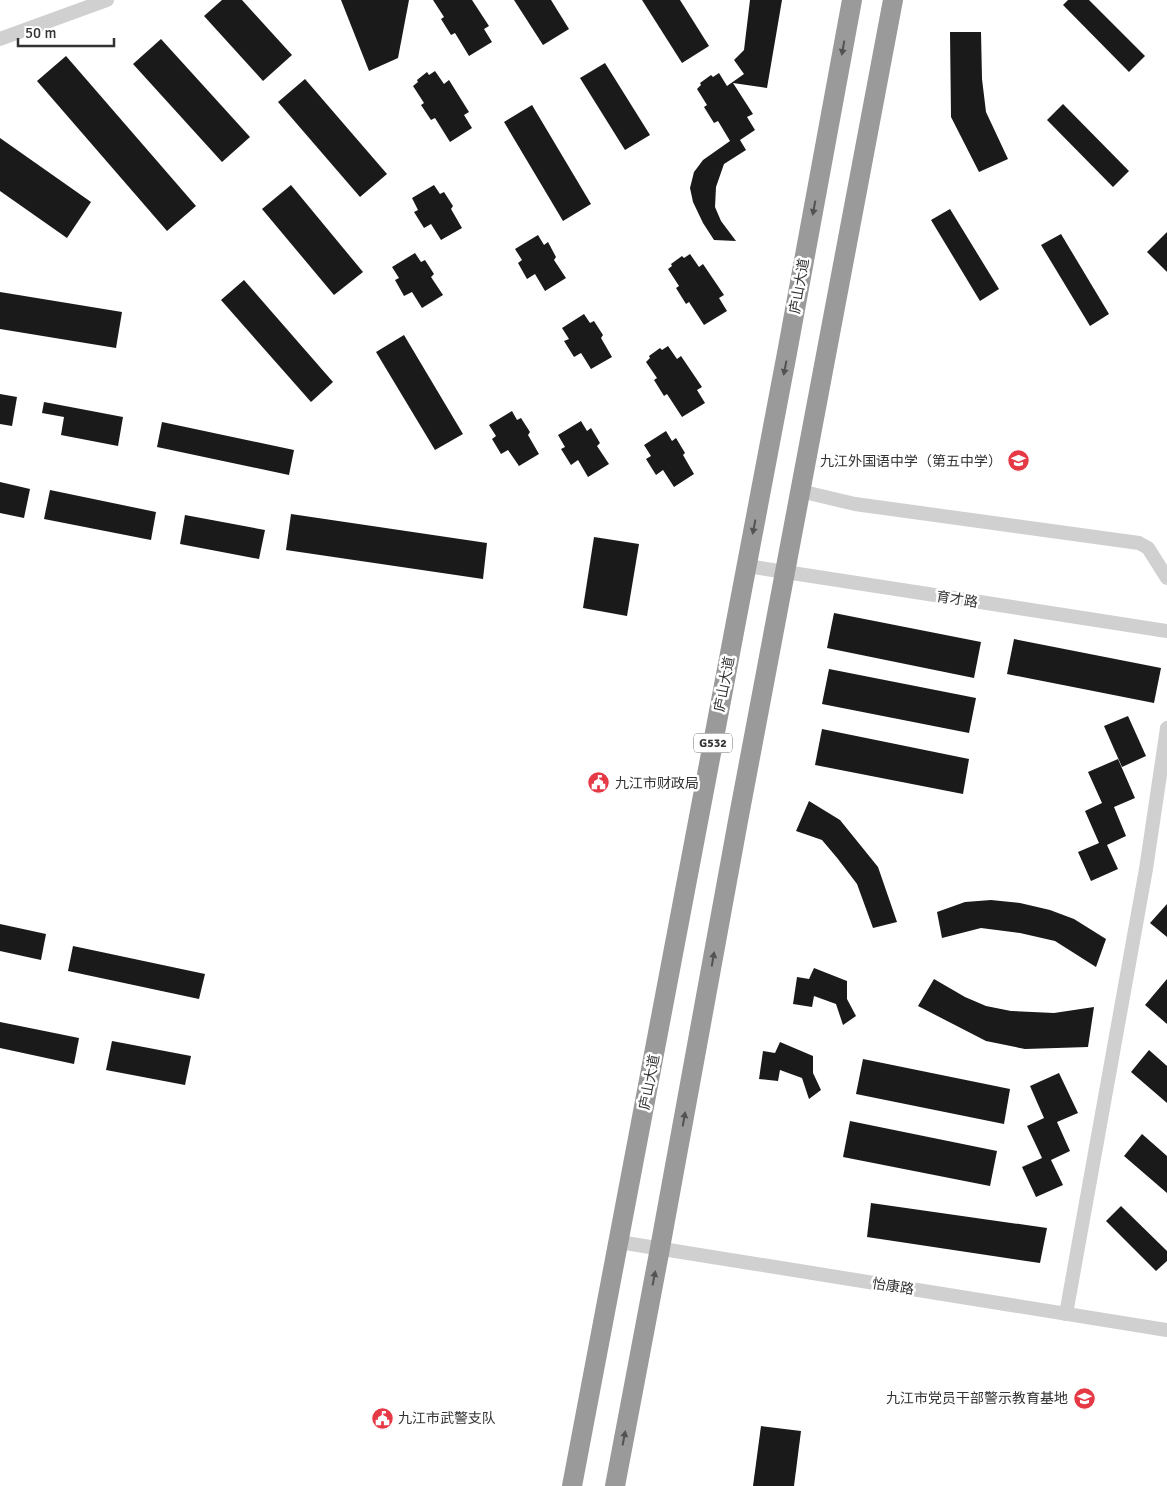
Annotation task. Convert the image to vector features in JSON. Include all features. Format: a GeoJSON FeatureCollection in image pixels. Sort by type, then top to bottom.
{"type":"FeatureCollection","features":[{"type":"Feature","properties":{"kind":"highway","name":"庐山大道"},"geometry":{"type":"LineString","coordinates":[[572,1486],[747,566],[852,0]]}},
{"type":"Feature","properties":{"kind":"highway","name":"G532"},"geometry":{"type":"LineString","coordinates":[[615,1486],[736,831],[894,0]]}},
{"type":"Feature","properties":{"kind":"street"},"geometry":{"type":"LineString","coordinates":[[0,39],[107,0]]}},
{"type":"Feature","properties":{"kind":"street"},"geometry":{"type":"LineString","coordinates":[[800,491],[855,504],[1139,543],[1148,548],[1167,578]]}},
{"type":"Feature","properties":{"kind":"street","name":"育才路"},"geometry":{"type":"LineString","coordinates":[[747,566],[1167,632]]}},
{"type":"Feature","properties":{"kind":"street"},"geometry":{"type":"LineString","coordinates":[[1066,1314],[1146,869],[1167,728]]}},
{"type":"Feature","properties":{"kind":"street","name":"怡康路"},"geometry":{"type":"LineString","coordinates":[[619,1242],[1167,1330]]}},
{"type":"Feature","properties":{"kind":"building"},"geometry":{"type":"Polygon","coordinates":[[[222,0],[242,0],[292,55],[263,81],[204,16],[222,0]]]}},
{"type":"Feature","properties":{"kind":"building"},"geometry":{"type":"Polygon","coordinates":[[[341,0],[409,0],[398,58],[369,71],[341,0]]]}},
{"type":"Feature","properties":{"kind":"building"},"geometry":{"type":"Polygon","coordinates":[[[433,0],[472,0],[489,26],[484,29],[492,42],[469,56],[455,33],[451,35],[441,19],[444,17],[433,0]]]}},
{"type":"Feature","properties":{"kind":"building"},"geometry":{"type":"Polygon","coordinates":[[[514,0],[551,0],[569,29],[543,45],[514,0]]]}},
{"type":"Feature","properties":{"kind":"building"},"geometry":{"type":"Polygon","coordinates":[[[642,0],[680,0],[709,46],[682,63],[642,0]]]}},
{"type":"Feature","properties":{"kind":"building"},"geometry":{"type":"Polygon","coordinates":[[[750,0],[782,0],[767,88],[733,83],[753,114],[747,117],[755,130],[740,140],[746,150],[724,164],[716,187],[715,207],[721,221],[736,241],[714,240],[693,202],[690,188],[694,172],[703,160],[730,141],[718,121],[714,123],[704,107],[707,105],[697,89],[701,85],[700,83],[711,75],[713,77],[719,73],[727,86],[744,74],[734,60],[744,50],[750,0]]]}},
{"type":"Feature","properties":{"kind":"building"},"geometry":{"type":"Polygon","coordinates":[[[1068,0],[1089,0],[1145,56],[1129,72],[1063,5],[1068,0]]]}},
{"type":"Feature","properties":{"kind":"building"},"geometry":{"type":"Polygon","coordinates":[[[950,32],[981,32],[982,79],[986,112],[1008,159],[979,172],[951,117],[950,32]]]}},
{"type":"Feature","properties":{"kind":"building"},"geometry":{"type":"Polygon","coordinates":[[[161,39],[250,137],[222,162],[133,64],[161,39]]]}},
{"type":"Feature","properties":{"kind":"building"},"geometry":{"type":"Polygon","coordinates":[[[66,56],[196,206],[167,231],[37,81],[66,56]]]}},
{"type":"Feature","properties":{"kind":"building"},"geometry":{"type":"Polygon","coordinates":[[[605,63],[650,135],[625,150],[580,78],[605,63]]]}},
{"type":"Feature","properties":{"kind":"building"},"geometry":{"type":"Polygon","coordinates":[[[435,71],[444,84],[449,80],[469,112],[464,115],[472,128],[450,142],[435,118],[431,120],[421,105],[424,103],[413,86],[427,72],[429,75],[435,71]]]}},
{"type":"Feature","properties":{"kind":"building"},"geometry":{"type":"Polygon","coordinates":[[[305,79],[387,174],[360,197],[278,102],[305,79]]]}},
{"type":"Feature","properties":{"kind":"building"},"geometry":{"type":"Polygon","coordinates":[[[1063,104],[1129,171],[1113,187],[1047,120],[1063,104]]]}},
{"type":"Feature","properties":{"kind":"building"},"geometry":{"type":"Polygon","coordinates":[[[532,105],[591,204],[563,221],[504,122],[532,105]]]}},
{"type":"Feature","properties":{"kind":"building"},"geometry":{"type":"Polygon","coordinates":[[[0,138],[91,202],[67,238],[0,191],[0,138]]]}},
{"type":"Feature","properties":{"kind":"building"},"geometry":{"type":"Polygon","coordinates":[[[291,185],[363,272],[334,295],[262,209],[291,185]]]}},
{"type":"Feature","properties":{"kind":"building"},"geometry":{"type":"Polygon","coordinates":[[[434,185],[440,194],[444,192],[453,206],[451,209],[462,228],[441,240],[431,224],[424,228],[414,212],[418,210],[412,198],[434,185]]]}},
{"type":"Feature","properties":{"kind":"building"},"geometry":{"type":"Polygon","coordinates":[[[950,209],[999,289],[980,301],[931,220],[950,209]]]}},
{"type":"Feature","properties":{"kind":"building"},"geometry":{"type":"Polygon","coordinates":[[[1167,232],[1167,272],[1147,252],[1167,232]]]}},
{"type":"Feature","properties":{"kind":"building"},"geometry":{"type":"Polygon","coordinates":[[[1061,234],[1109,314],[1090,326],[1041,245],[1061,234]]]}},
{"type":"Feature","properties":{"kind":"building"},"geometry":{"type":"Polygon","coordinates":[[[538,235],[544,245],[548,242],[556,257],[554,260],[566,278],[545,291],[535,274],[527,279],[518,263],[522,260],[515,249],[538,235]]]}},
{"type":"Feature","properties":{"kind":"building"},"geometry":{"type":"Polygon","coordinates":[[[415,253],[421,262],[425,260],[434,274],[431,277],[443,295],[422,308],[412,292],[404,296],[395,280],[399,278],[392,267],[415,253]]]}},
{"type":"Feature","properties":{"kind":"building"},"geometry":{"type":"Polygon","coordinates":[[[690,254],[699,267],[703,264],[724,295],[719,298],[727,311],[704,325],[689,302],[686,304],[676,288],[679,286],[668,269],[672,266],[671,264],[682,256],[684,258],[690,254]]]}},
{"type":"Feature","properties":{"kind":"building"},"geometry":{"type":"Polygon","coordinates":[[[244,280],[333,382],[311,402],[221,300],[244,280]]]}},
{"type":"Feature","properties":{"kind":"building"},"geometry":{"type":"Polygon","coordinates":[[[0,292],[122,312],[116,348],[0,329],[0,292]]]}},
{"type":"Feature","properties":{"kind":"building"},"geometry":{"type":"Polygon","coordinates":[[[584,314],[590,323],[594,321],[603,335],[601,338],[612,357],[591,369],[581,353],[574,357],[564,341],[569,339],[562,328],[584,314]]]}},
{"type":"Feature","properties":{"kind":"building"},"geometry":{"type":"Polygon","coordinates":[[[404,335],[463,434],[435,450],[376,352],[404,335]]]}},
{"type":"Feature","properties":{"kind":"building"},"geometry":{"type":"Polygon","coordinates":[[[668,346],[677,359],[681,356],[702,387],[697,390],[705,403],[682,417],[667,394],[664,396],[654,380],[657,378],[646,362],[650,358],[649,356],[660,348],[662,350],[668,346]]]}},
{"type":"Feature","properties":{"kind":"building"},"geometry":{"type":"Polygon","coordinates":[[[0,394],[17,397],[12,426],[0,424],[0,394]]]}},
{"type":"Feature","properties":{"kind":"building"},"geometry":{"type":"Polygon","coordinates":[[[44,402],[123,417],[118,446],[61,435],[64,417],[42,413],[44,402]]]}},
{"type":"Feature","properties":{"kind":"building"},"geometry":{"type":"Polygon","coordinates":[[[512,411],[517,420],[521,418],[530,432],[528,435],[539,454],[519,466],[508,450],[501,454],[492,439],[496,436],[489,425],[512,411]]]}},
{"type":"Feature","properties":{"kind":"building"},"geometry":{"type":"Polygon","coordinates":[[[581,421],[587,431],[591,428],[600,443],[597,446],[609,464],[588,477],[578,460],[571,465],[561,449],[565,447],[558,435],[581,421]]]}},
{"type":"Feature","properties":{"kind":"building"},"geometry":{"type":"Polygon","coordinates":[[[162,422],[294,450],[289,475],[157,447],[162,422]]]}},
{"type":"Feature","properties":{"kind":"building"},"geometry":{"type":"Polygon","coordinates":[[[666,431],[672,441],[676,438],[694,474],[674,487],[663,470],[656,475],[646,459],[651,456],[644,445],[666,431]]]}},
{"type":"Feature","properties":{"kind":"building"},"geometry":{"type":"Polygon","coordinates":[[[0,482],[30,489],[24,518],[0,513],[0,482]]]}},
{"type":"Feature","properties":{"kind":"building"},"geometry":{"type":"Polygon","coordinates":[[[50,490],[156,512],[151,540],[44,519],[50,490]]]}},
{"type":"Feature","properties":{"kind":"building"},"geometry":{"type":"Polygon","coordinates":[[[291,514],[487,543],[483,579],[286,550],[291,514]]]}},
{"type":"Feature","properties":{"kind":"building"},"geometry":{"type":"Polygon","coordinates":[[[185,515],[265,530],[259,559],[180,544],[185,515]]]}},
{"type":"Feature","properties":{"kind":"building"},"geometry":{"type":"Polygon","coordinates":[[[594,537],[639,544],[627,616],[583,608],[594,537]]]}},
{"type":"Feature","properties":{"kind":"building"},"geometry":{"type":"Polygon","coordinates":[[[834,613],[981,642],[974,678],[827,648],[834,613]]]}},
{"type":"Feature","properties":{"kind":"building"},"geometry":{"type":"Polygon","coordinates":[[[1014,639],[1161,668],[1154,703],[1007,674],[1014,639]]]}},
{"type":"Feature","properties":{"kind":"building"},"geometry":{"type":"Polygon","coordinates":[[[829,669],[976,698],[969,733],[822,704],[829,669]]]}},
{"type":"Feature","properties":{"kind":"building"},"geometry":{"type":"Polygon","coordinates":[[[1128,716],[1146,756],[1122,767],[1104,726],[1128,716]]]}},
{"type":"Feature","properties":{"kind":"building"},"geometry":{"type":"Polygon","coordinates":[[[822,729],[969,759],[963,794],[815,765],[822,729]]]}},
{"type":"Feature","properties":{"kind":"building"},"geometry":{"type":"Polygon","coordinates":[[[1118,759],[1135,798],[1114,807],[1126,836],[1107,845],[1118,869],[1091,881],[1078,852],[1099,843],[1085,811],[1102,803],[1088,772],[1118,759]]]}},
{"type":"Feature","properties":{"kind":"building"},"geometry":{"type":"Polygon","coordinates":[[[809,801],[840,820],[878,867],[897,922],[873,928],[857,884],[838,859],[822,840],[796,831],[809,801]]]}},
{"type":"Feature","properties":{"kind":"building"},"geometry":{"type":"Polygon","coordinates":[[[991,900],[1020,903],[1050,910],[1074,919],[1106,939],[1096,967],[1055,941],[1020,933],[981,928],[942,938],[937,912],[965,902],[991,900]]]}},
{"type":"Feature","properties":{"kind":"building"},"geometry":{"type":"Polygon","coordinates":[[[1167,904],[1167,937],[1150,923],[1167,904]]]}},
{"type":"Feature","properties":{"kind":"building"},"geometry":{"type":"Polygon","coordinates":[[[0,924],[46,934],[41,960],[0,951],[0,924]]]}},
{"type":"Feature","properties":{"kind":"building"},"geometry":{"type":"Polygon","coordinates":[[[73,946],[205,974],[199,999],[68,971],[73,946]]]}},
{"type":"Feature","properties":{"kind":"building"},"geometry":{"type":"Polygon","coordinates":[[[814,968],[847,981],[847,999],[856,1016],[843,1025],[836,1004],[814,996],[812,1007],[793,1004],[797,977],[809,979],[814,968]]]}},
{"type":"Feature","properties":{"kind":"building"},"geometry":{"type":"Polygon","coordinates":[[[934,979],[965,997],[986,1006],[1011,1011],[1054,1013],[1094,1007],[1088,1047],[1025,1049],[986,1041],[918,1006],[934,979]]]}},
{"type":"Feature","properties":{"kind":"building"},"geometry":{"type":"Polygon","coordinates":[[[1167,979],[1167,1024],[1145,1005],[1167,979]]]}},
{"type":"Feature","properties":{"kind":"building"},"geometry":{"type":"Polygon","coordinates":[[[0,1022],[79,1038],[74,1064],[0,1048],[0,1022]]]}},
{"type":"Feature","properties":{"kind":"building"},"geometry":{"type":"Polygon","coordinates":[[[112,1041],[191,1056],[185,1085],[106,1070],[112,1041]]]}},
{"type":"Feature","properties":{"kind":"building"},"geometry":{"type":"Polygon","coordinates":[[[780,1042],[813,1056],[813,1073],[821,1090],[809,1099],[802,1078],[780,1070],[778,1081],[759,1079],[763,1051],[775,1053],[780,1042]]]}},
{"type":"Feature","properties":{"kind":"building"},"geometry":{"type":"Polygon","coordinates":[[[1149,1050],[1167,1066],[1167,1103],[1131,1072],[1149,1050]]]}},
{"type":"Feature","properties":{"kind":"building"},"geometry":{"type":"Polygon","coordinates":[[[863,1059],[1010,1089],[1004,1124],[856,1094],[863,1059]]]}},
{"type":"Feature","properties":{"kind":"building"},"geometry":{"type":"Polygon","coordinates":[[[1059,1073],[1078,1113],[1057,1122],[1070,1151],[1051,1160],[1063,1185],[1036,1197],[1022,1167],[1042,1158],[1027,1126],[1044,1118],[1030,1086],[1059,1073]]]}},
{"type":"Feature","properties":{"kind":"building"},"geometry":{"type":"Polygon","coordinates":[[[850,1121],[997,1151],[990,1186],[843,1157],[850,1121]]]}},
{"type":"Feature","properties":{"kind":"building"},"geometry":{"type":"Polygon","coordinates":[[[1142,1134],[1167,1156],[1167,1193],[1124,1156],[1142,1134]]]}},
{"type":"Feature","properties":{"kind":"building"},"geometry":{"type":"Polygon","coordinates":[[[871,1203],[1047,1228],[1040,1263],[867,1237],[871,1203]]]}},
{"type":"Feature","properties":{"kind":"building"},"geometry":{"type":"Polygon","coordinates":[[[1121,1206],[1167,1251],[1167,1261],[1156,1271],[1106,1221],[1121,1206]]]}},
{"type":"Feature","properties":{"kind":"building"},"geometry":{"type":"Polygon","coordinates":[[[761,1426],[801,1431],[794,1486],[753,1486],[761,1426]]]}},
{"type":"Feature","properties":{"kind":"place","name":"九江外国语中学（第五中学）"},"geometry":{"type":"Point","coordinates":[1018,461]}},
{"type":"Feature","properties":{"kind":"place","name":"九江市财政局"},"geometry":{"type":"Point","coordinates":[599,783]}},
{"type":"Feature","properties":{"kind":"place","name":"九江市党员干部警示教育基地"},"geometry":{"type":"Point","coordinates":[1084,1398]}},
{"type":"Feature","properties":{"kind":"place","name":"九江市武警支队"},"geometry":{"type":"Point","coordinates":[382,1418]}}]}
